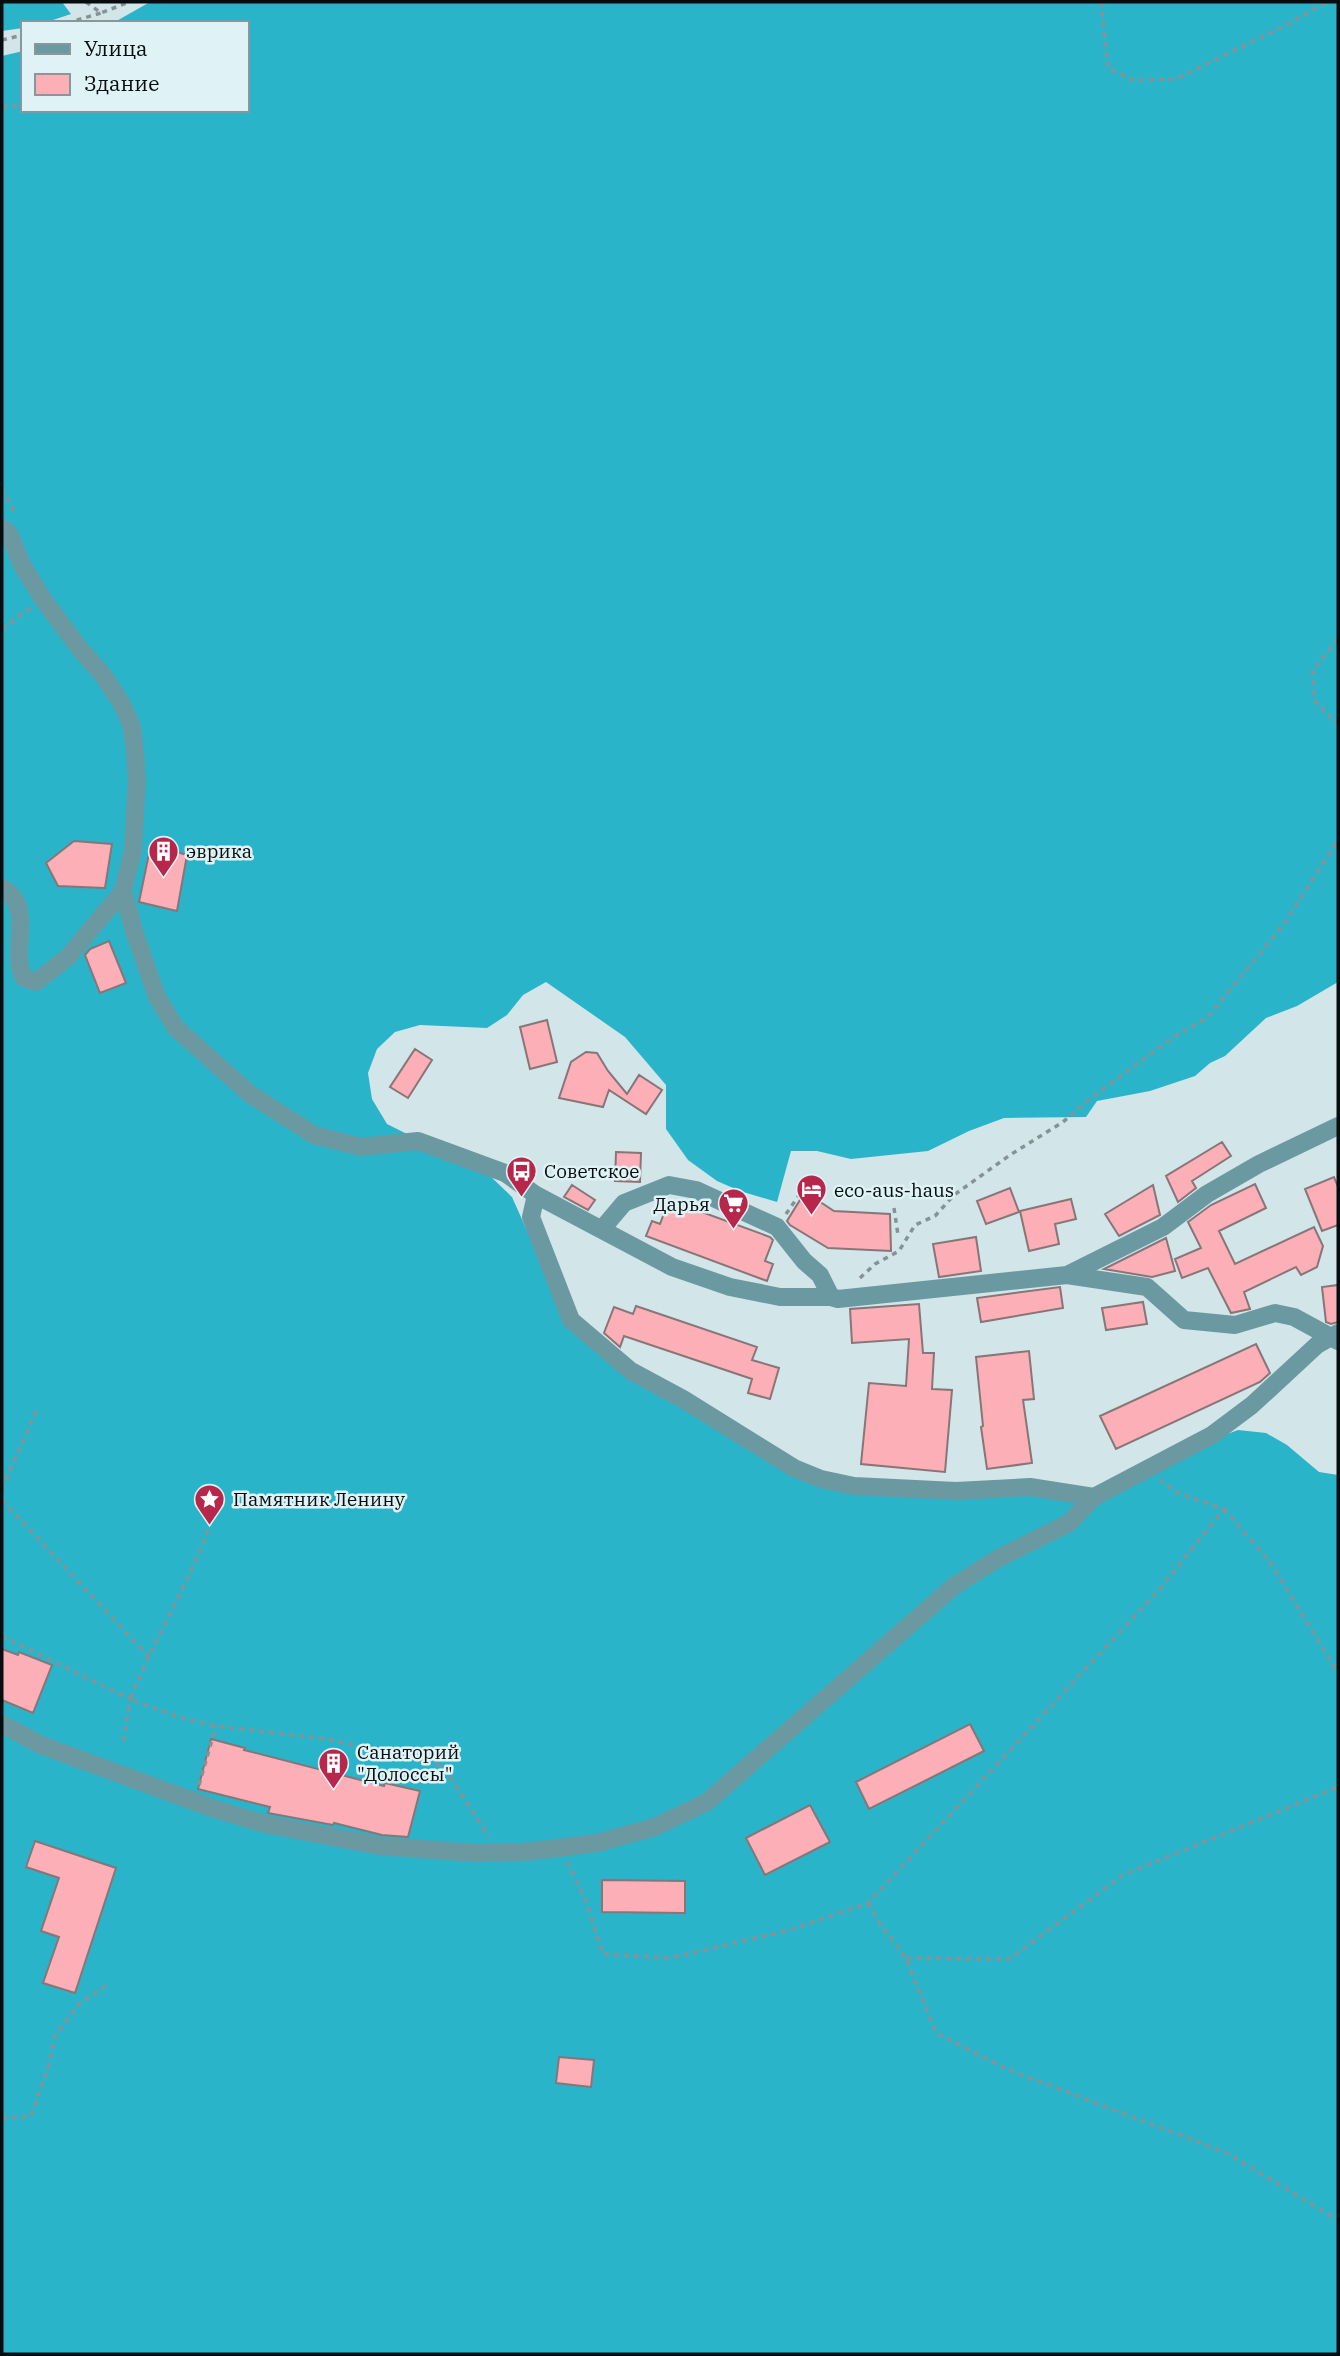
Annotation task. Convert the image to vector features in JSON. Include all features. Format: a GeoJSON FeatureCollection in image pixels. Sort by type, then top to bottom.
{"type":"FeatureCollection","features":[{"type":"Feature","properties":{"kind":"street"},"geometry":{"type":"LineString","coordinates":[[2,528],[9,533],[22,565],[43,599],[103,675],[122,705],[132,727],[137,781],[133,850],[123,891],[68,957],[36,982],[24,978],[20,972],[19,912],[9,891],[2,888]]}},
{"type":"Feature","properties":{"kind":"street"},"geometry":{"type":"LineString","coordinates":[[123,891],[157,997],[176,1028],[250,1094],[314,1135],[361,1147],[418,1142],[505,1172],[536,1195],[672,1267],[730,1287],[780,1297],[835,1298],[1067,1275],[1147,1287],[1184,1320],[1235,1325],[1275,1313],[1303,1321],[1335,1337]]}},
{"type":"Feature","properties":{"kind":"street"},"geometry":{"type":"LineString","coordinates":[[1067,1275],[1163,1227],[1207,1194],[1258,1164],[1338,1126]]}},
{"type":"Feature","properties":{"kind":"street"},"geometry":{"type":"LineString","coordinates":[[602,1229],[624,1203],[669,1185],[696,1190],[777,1227],[804,1261],[820,1275],[835,1298]]}},
{"type":"Feature","properties":{"kind":"street"},"geometry":{"type":"LineString","coordinates":[[536,1195],[531,1217],[571,1320],[631,1370],[794,1468],[821,1479],[854,1486],[956,1491],[1031,1487],[1094,1497]]}},
{"type":"Feature","properties":{"kind":"street"},"geometry":{"type":"LineString","coordinates":[[2,1724],[41,1745],[265,1824],[380,1846],[499,1853],[597,1843],[655,1827],[707,1802],[954,1586],[997,1559],[1069,1523],[1094,1497],[1212,1435],[1252,1405],[1317,1345],[1335,1337]]}},
{"type":"Feature","properties":{"kind":"path"},"geometry":{"type":"LineString","coordinates":[[86,2],[101,13]]}},
{"type":"Feature","properties":{"kind":"path"},"geometry":{"type":"LineString","coordinates":[[74,21],[129,2]]}},
{"type":"Feature","properties":{"kind":"path"},"geometry":{"type":"LineString","coordinates":[[1101,2],[1108,68],[1133,80],[1176,79],[1290,23],[1326,2]]}},
{"type":"Feature","properties":{"kind":"path"},"geometry":{"type":"LineString","coordinates":[[2,40],[21,35]]}},
{"type":"Feature","properties":{"kind":"path"},"geometry":{"type":"LineString","coordinates":[[2,106],[21,106]]}},
{"type":"Feature","properties":{"kind":"path"},"geometry":{"type":"LineString","coordinates":[[2,629],[43,599]]}},
{"type":"Feature","properties":{"kind":"path"},"geometry":{"type":"LineString","coordinates":[[1338,639],[1312,670],[1314,700],[1338,725]]}},
{"type":"Feature","properties":{"kind":"path"},"geometry":{"type":"LineString","coordinates":[[835,1298],[875,1265],[899,1251],[915,1225],[935,1216],[954,1195],[1063,1122],[1175,1036],[1207,1018],[1283,925],[1338,840]]}},
{"type":"Feature","properties":{"kind":"path"},"geometry":{"type":"LineString","coordinates":[[777,1227],[804,1188]]}},
{"type":"Feature","properties":{"kind":"path"},"geometry":{"type":"LineString","coordinates":[[894,1208],[898,1235]]}},
{"type":"Feature","properties":{"kind":"path"},"geometry":{"type":"LineString","coordinates":[[2,1489],[38,1407]]}},
{"type":"Feature","properties":{"kind":"path"},"geometry":{"type":"LineString","coordinates":[[1145,1469],[1176,1492],[1224,1509],[1270,1562],[1338,1674]]}},
{"type":"Feature","properties":{"kind":"path"},"geometry":{"type":"LineString","coordinates":[[2,1500],[148,1656]]}},
{"type":"Feature","properties":{"kind":"path"},"geometry":{"type":"LineString","coordinates":[[560,1848],[586,1901],[603,1954],[670,1958],[789,1930],[868,1903],[1157,1592],[1224,1509]]}},
{"type":"Feature","properties":{"kind":"path"},"geometry":{"type":"LineString","coordinates":[[123,1746],[130,1699],[208,1530]]}},
{"type":"Feature","properties":{"kind":"path"},"geometry":{"type":"LineString","coordinates":[[2,1636],[130,1699],[179,1717],[216,1726],[328,1739],[443,1766],[499,1853]]}},
{"type":"Feature","properties":{"kind":"path"},"geometry":{"type":"LineString","coordinates":[[195,1801],[216,1726]]}},
{"type":"Feature","properties":{"kind":"path"},"geometry":{"type":"LineString","coordinates":[[906,1958],[1009,1959],[1123,1875],[1338,1787]]}},
{"type":"Feature","properties":{"kind":"path"},"geometry":{"type":"LineString","coordinates":[[868,1903],[881,1926],[906,1958],[936,2033],[1007,2069],[1227,2153],[1338,2220]]}},
{"type":"Feature","properties":{"kind":"path"},"geometry":{"type":"LineString","coordinates":[[2,2118],[31,2116],[49,2064],[55,2036],[78,2005],[108,1984]]}},
{"type":"Feature","properties":{"kind":"shaded area"},"geometry":{"type":"Polygon","coordinates":[[[2,2],[62,2],[71,14],[50,21],[21,21],[21,28],[2,31],[2,2]]]}},
{"type":"Feature","properties":{"kind":"shaded area"},"geometry":{"type":"Polygon","coordinates":[[[150,2],[1338,2],[1338,982],[1297,1006],[1266,1018],[1225,1056],[1210,1063],[1195,1076],[1150,1091],[1097,1101],[1086,1117],[1004,1118],[928,1151],[851,1159],[817,1151],[791,1151],[777,1202],[717,1181],[688,1160],[666,1129],[666,1085],[625,1037],[546,982],[523,995],[507,1015],[487,1028],[420,1025],[395,1032],[377,1049],[368,1073],[372,1099],[387,1124],[415,1138],[466,1153],[512,1197],[570,1327],[657,1391],[807,1480],[1029,1493],[1090,1502],[1211,1440],[1238,1430],[1266,1433],[1287,1445],[1319,1472],[1338,1475],[1338,2354],[2,2354],[2,56],[21,51],[21,112],[248,112],[248,21],[117,21],[150,2]]]}},
{"type":"Feature","properties":{"kind":"building"},"geometry":{"type":"Polygon","coordinates":[[[74,841],[112,844],[105,888],[58,886],[46,863],[74,841]]]}},
{"type":"Feature","properties":{"kind":"building","name":"эврика"},"geometry":{"type":"Polygon","coordinates":[[[151,844],[187,855],[177,911],[139,902],[151,844]]]}},
{"type":"Feature","properties":{"kind":"building"},"geometry":{"type":"Polygon","coordinates":[[[109,941],[126,983],[100,993],[85,955],[90,949],[109,941]]]}},
{"type":"Feature","properties":{"kind":"building"},"geometry":{"type":"Polygon","coordinates":[[[547,1020],[557,1062],[530,1069],[520,1027],[547,1020]]]}},
{"type":"Feature","properties":{"kind":"building"},"geometry":{"type":"Polygon","coordinates":[[[415,1049],[432,1060],[408,1098],[390,1087],[415,1049]]]}},
{"type":"Feature","properties":{"kind":"building"},"geometry":{"type":"Polygon","coordinates":[[[586,1052],[597,1053],[627,1094],[639,1075],[662,1090],[646,1114],[609,1090],[603,1107],[559,1098],[571,1062],[586,1052]]]}},
{"type":"Feature","properties":{"kind":"building"},"geometry":{"type":"Polygon","coordinates":[[[1222,1142],[1231,1156],[1192,1181],[1196,1188],[1178,1202],[1166,1176],[1222,1142]]]}},
{"type":"Feature","properties":{"kind":"building"},"geometry":{"type":"Polygon","coordinates":[[[616,1152],[641,1153],[640,1182],[615,1181],[616,1152]]]}},
{"type":"Feature","properties":{"kind":"building"},"geometry":{"type":"Polygon","coordinates":[[[1334,1177],[1338,1187],[1338,1225],[1322,1231],[1305,1189],[1334,1177]]]}},
{"type":"Feature","properties":{"kind":"building"},"geometry":{"type":"Polygon","coordinates":[[[1255,1184],[1266,1208],[1219,1231],[1235,1264],[1314,1227],[1323,1246],[1317,1267],[1301,1275],[1296,1267],[1244,1292],[1250,1309],[1231,1313],[1208,1268],[1182,1278],[1175,1259],[1201,1248],[1188,1222],[1211,1205],[1255,1184]]]}},
{"type":"Feature","properties":{"kind":"building"},"geometry":{"type":"Polygon","coordinates":[[[572,1185],[595,1200],[588,1210],[564,1197],[572,1185]]]}},
{"type":"Feature","properties":{"kind":"building"},"geometry":{"type":"Polygon","coordinates":[[[1153,1185],[1160,1215],[1119,1236],[1105,1214],[1153,1185]]]}},
{"type":"Feature","properties":{"kind":"building"},"geometry":{"type":"Polygon","coordinates":[[[1010,1188],[1019,1212],[986,1224],[977,1201],[1010,1188]]]}},
{"type":"Feature","properties":{"kind":"building"},"geometry":{"type":"Polygon","coordinates":[[[805,1192],[834,1211],[890,1214],[891,1251],[828,1248],[790,1225],[787,1221],[805,1192]]]}},
{"type":"Feature","properties":{"kind":"building"},"geometry":{"type":"Polygon","coordinates":[[[1071,1199],[1076,1219],[1055,1224],[1059,1244],[1029,1251],[1020,1211],[1071,1199]]]}},
{"type":"Feature","properties":{"kind":"building"},"geometry":{"type":"Polygon","coordinates":[[[669,1200],[770,1237],[773,1240],[765,1261],[773,1264],[767,1281],[646,1236],[652,1221],[660,1224],[669,1200]]]}},
{"type":"Feature","properties":{"kind":"building"},"geometry":{"type":"Polygon","coordinates":[[[976,1237],[981,1271],[939,1277],[933,1244],[976,1237]]]}},
{"type":"Feature","properties":{"kind":"building"},"geometry":{"type":"Polygon","coordinates":[[[1166,1238],[1175,1271],[1152,1277],[1104,1269],[1166,1238]]]}},
{"type":"Feature","properties":{"kind":"building"},"geometry":{"type":"Polygon","coordinates":[[[1338,1285],[1338,1322],[1331,1324],[1326,1322],[1322,1287],[1338,1285]]]}},
{"type":"Feature","properties":{"kind":"building"},"geometry":{"type":"Polygon","coordinates":[[[1060,1287],[1063,1308],[981,1322],[977,1298],[1060,1287]]]}},
{"type":"Feature","properties":{"kind":"building"},"geometry":{"type":"Polygon","coordinates":[[[1143,1302],[1147,1324],[1106,1330],[1102,1308],[1143,1302]]]}},
{"type":"Feature","properties":{"kind":"building"},"geometry":{"type":"Polygon","coordinates":[[[919,1304],[923,1353],[934,1353],[932,1389],[952,1390],[945,1472],[861,1464],[869,1383],[906,1386],[909,1339],[852,1343],[850,1309],[919,1304]]]}},
{"type":"Feature","properties":{"kind":"building"},"geometry":{"type":"Polygon","coordinates":[[[636,1306],[757,1347],[752,1360],[779,1368],[770,1399],[748,1393],[752,1379],[624,1336],[620,1347],[604,1333],[614,1307],[633,1314],[636,1306]]]}},
{"type":"Feature","properties":{"kind":"building"},"geometry":{"type":"Polygon","coordinates":[[[1256,1344],[1270,1373],[1260,1382],[1116,1449],[1100,1416],[1256,1344]]]}},
{"type":"Feature","properties":{"kind":"building"},"geometry":{"type":"Polygon","coordinates":[[[1029,1351],[1034,1399],[1023,1400],[1032,1463],[987,1469],[976,1357],[1029,1351]]]}},
{"type":"Feature","properties":{"kind":"building"},"geometry":{"type":"Polygon","coordinates":[[[2,1649],[18,1655],[19,1652],[52,1665],[33,1713],[2,1700],[2,1649]]]}},
{"type":"Feature","properties":{"kind":"building"},"geometry":{"type":"Polygon","coordinates":[[[970,1724],[984,1751],[869,1809],[856,1782],[970,1724]]]}},
{"type":"Feature","properties":{"kind":"building","name":"Санаторий \"Долоссы\""},"geometry":{"type":"Polygon","coordinates":[[[211,1739],[384,1786],[385,1783],[420,1791],[408,1837],[382,1835],[334,1823],[333,1825],[268,1813],[270,1807],[198,1789],[211,1739]]]}},
{"type":"Feature","properties":{"kind":"building"},"geometry":{"type":"Polygon","coordinates":[[[810,1805],[830,1842],[765,1875],[746,1838],[810,1805]]]}},
{"type":"Feature","properties":{"kind":"building"},"geometry":{"type":"Polygon","coordinates":[[[35,1841],[116,1868],[75,1993],[43,1983],[59,1937],[41,1931],[59,1878],[26,1867],[35,1841]]]}},
{"type":"Feature","properties":{"kind":"building"},"geometry":{"type":"Polygon","coordinates":[[[602,1880],[685,1881],[685,1913],[602,1912],[602,1880]]]}},
{"type":"Feature","properties":{"kind":"building"},"geometry":{"type":"Polygon","coordinates":[[[559,2057],[594,2060],[591,2087],[556,2083],[559,2057]]]}},
{"type":"Feature","properties":{"kind":"place","name":"эврика"},"geometry":{"type":"Point","coordinates":[163,878]}},
{"type":"Feature","properties":{"kind":"place","name":"Советское"},"geometry":{"type":"Point","coordinates":[521,1198]}},
{"type":"Feature","properties":{"kind":"place","name":"eco-aus-haus"},"geometry":{"type":"Point","coordinates":[811,1217]}},
{"type":"Feature","properties":{"kind":"place","name":"Дарья"},"geometry":{"type":"Point","coordinates":[733,1231]}},
{"type":"Feature","properties":{"kind":"place","name":"Памятник Ленину"},"geometry":{"type":"Point","coordinates":[210,1526]}},
{"type":"Feature","properties":{"kind":"place","name":"Санаторий \"Долоссы\""},"geometry":{"type":"Point","coordinates":[334,1790]}}]}
